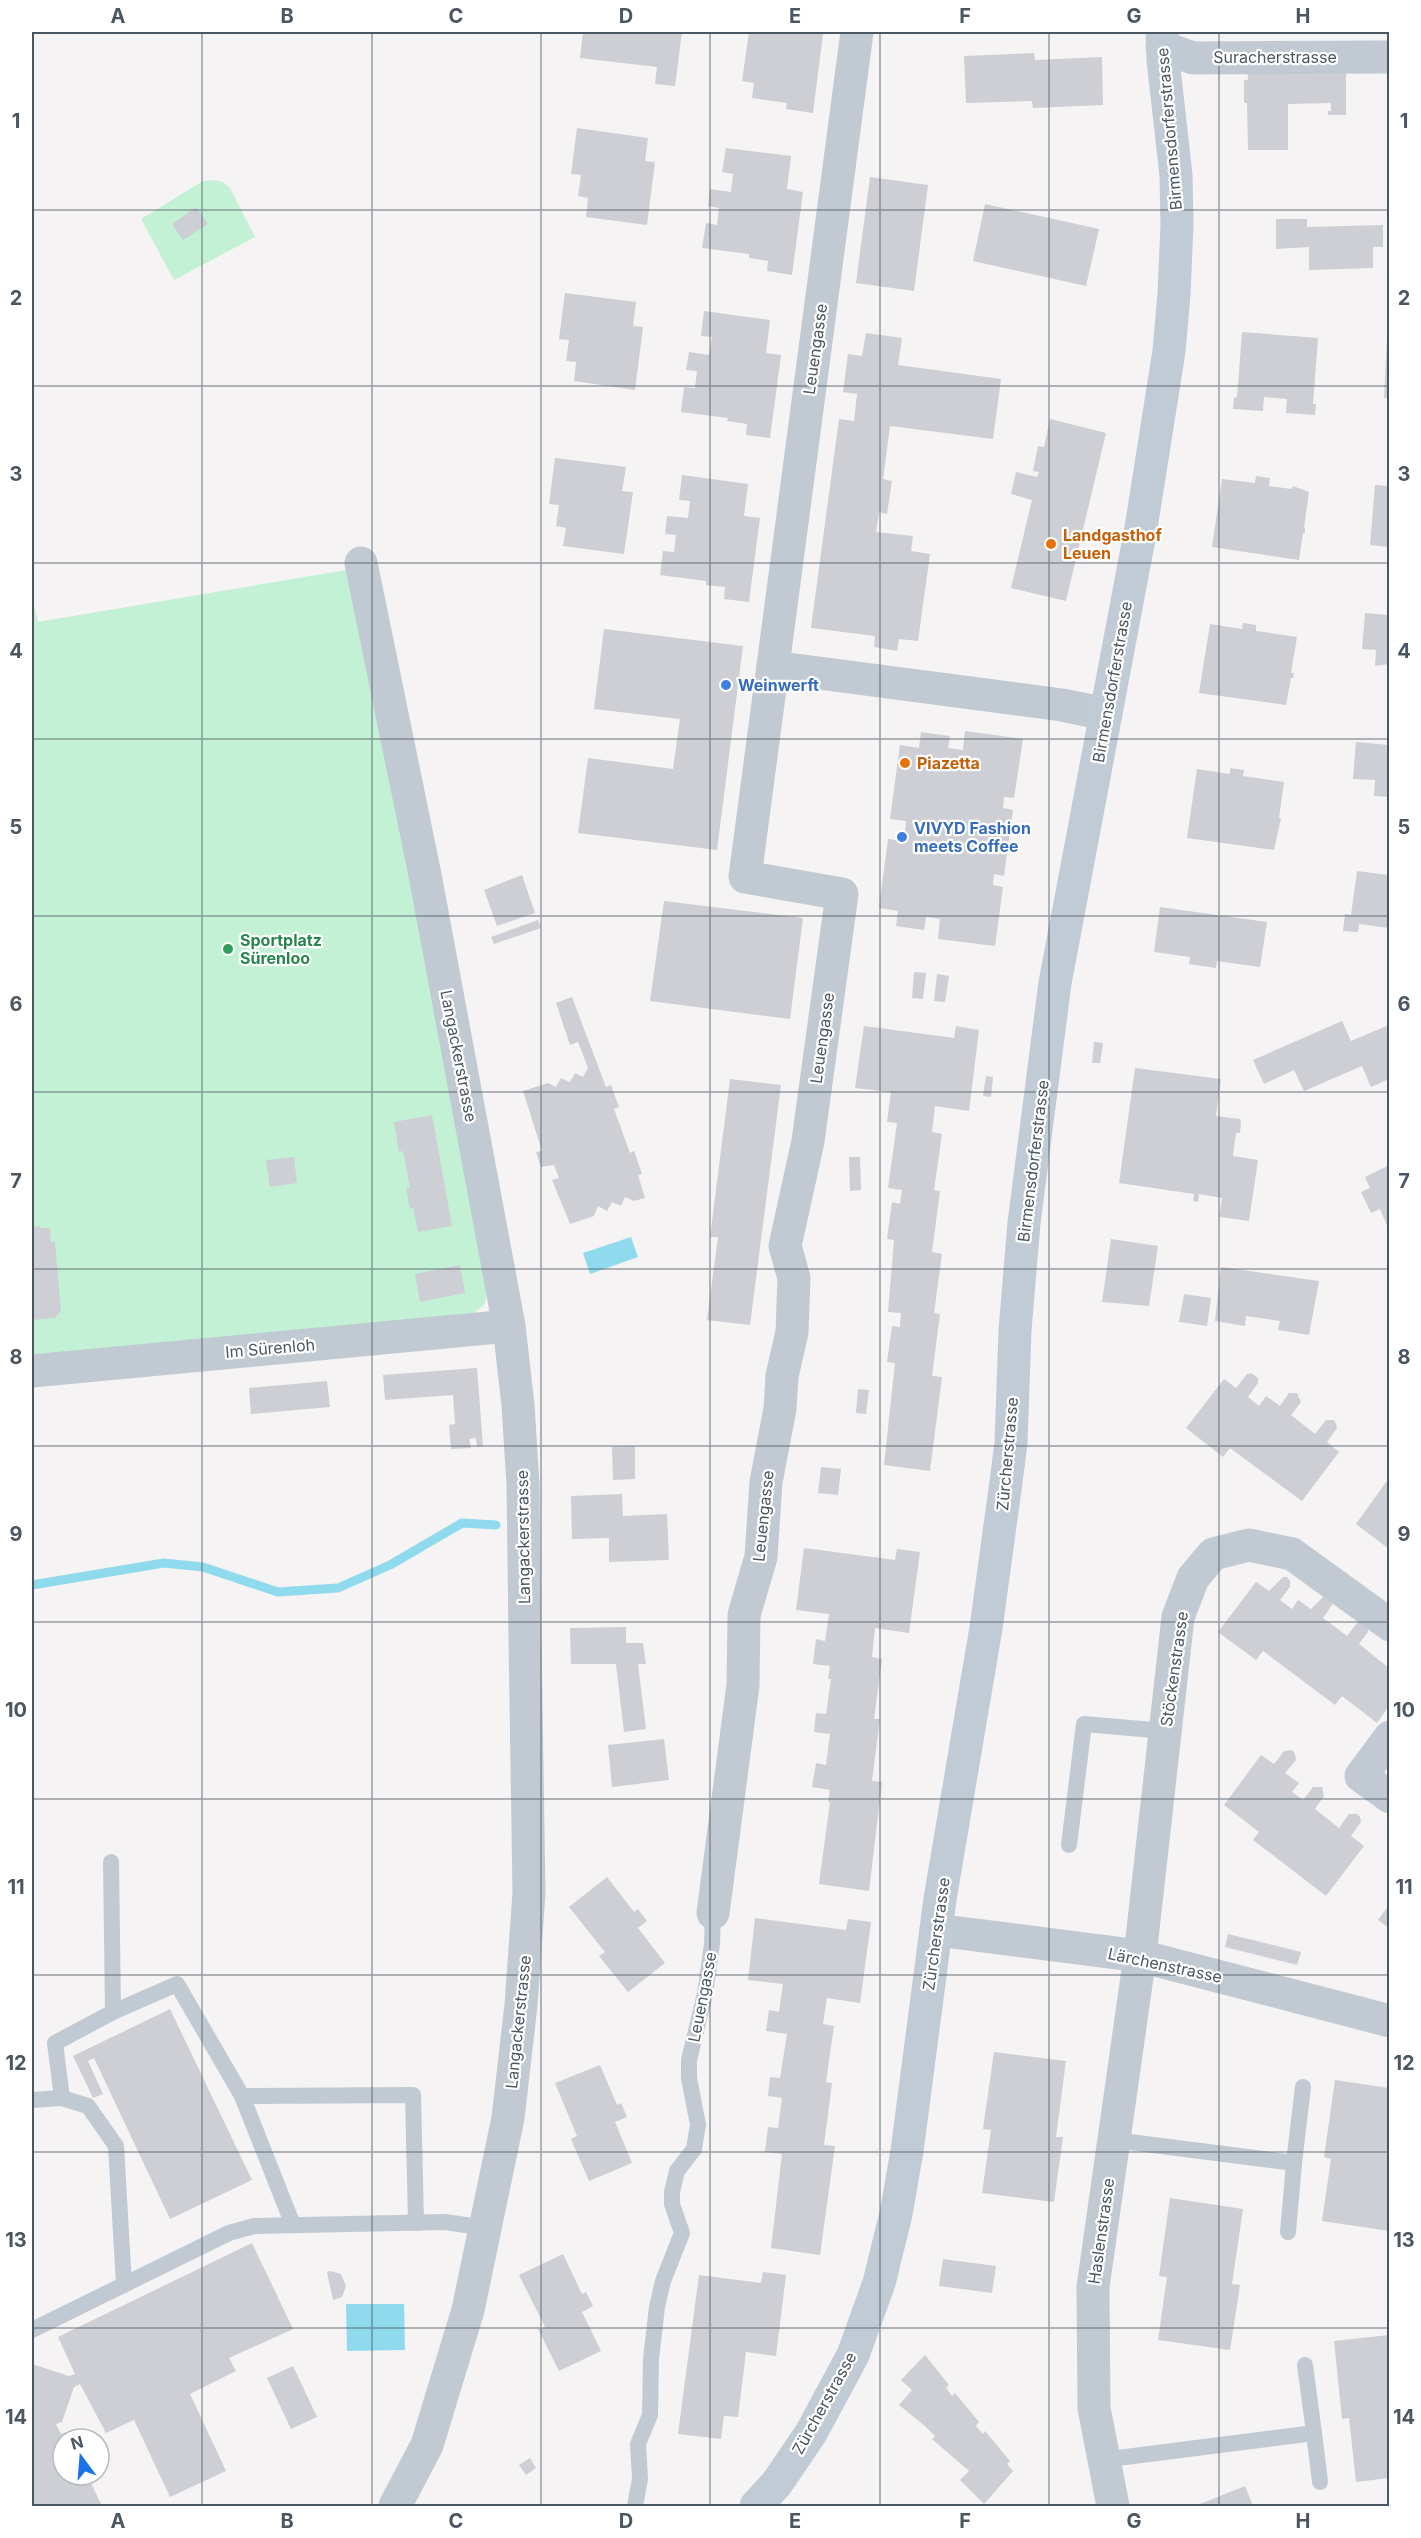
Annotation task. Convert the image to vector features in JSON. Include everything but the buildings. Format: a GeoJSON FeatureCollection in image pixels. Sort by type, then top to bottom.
{"type":"FeatureCollection","features":[{"type":"Feature","properties":{"kind":"main road","name":"Birmensdorferstrasse"},"geometry":{"type":"LineString","coordinates":[[1015,1330],[1024,1223],[1055,983],[1158,424],[1174,294],[1177,224],[1176,175],[1162,39]]}},
{"type":"Feature","properties":{"kind":"main road","name":"Zürcherstrasse"},"geometry":{"type":"LineString","coordinates":[[756,2506],[777,2483],[811,2433],[853,2355],[879,2283],[896,2214],[907,2151],[936,1930],[986,1628],[1006,1482],[1012,1424],[1015,1330]]}},
{"type":"Feature","properties":{"kind":"street","name":"Leuengasse"},"geometry":{"type":"LineString","coordinates":[[713,1913],[743,1685],[744,1615],[761,1557],[766,1482],[780,1409],[782,1376],[792,1332],[794,1278],[785,1246],[807,1141],[843,894],[745,877],[857,32]]}},
{"type":"Feature","properties":{"kind":"street","name":"Suracherstrasse"},"geometry":{"type":"LineString","coordinates":[[1162,39],[1193,58],[1389,57]]}},
{"type":"Feature","properties":{"kind":"street","name":"Langackerstrasse"},"geometry":{"type":"LineString","coordinates":[[361,563],[425,875],[509,1326],[518,1405],[523,1485],[529,1893],[521,2005],[508,2118],[468,2310],[427,2445],[395,2506]]}},
{"type":"Feature","properties":{"kind":"street"},"geometry":{"type":"LineString","coordinates":[[773,667],[1062,705],[1106,714]]}},
{"type":"Feature","properties":{"kind":"street","name":"Im Sürenloh"},"geometry":{"type":"LineString","coordinates":[[32,1371],[509,1326]]}},
{"type":"Feature","properties":{"kind":"street","name":"Stöckenstrasse"},"geometry":{"type":"LineString","coordinates":[[1140,1956],[1178,1617],[1193,1578],[1213,1554],[1249,1545],[1292,1554],[1389,1625]]}},
{"type":"Feature","properties":{"kind":"street"},"geometry":{"type":"LineString","coordinates":[[1389,1737],[1360,1776],[1389,1797]]}},
{"type":"Feature","properties":{"kind":"street","name":"Lärchenstrasse"},"geometry":{"type":"LineString","coordinates":[[936,1930],[1140,1956],[1389,2021]]}},
{"type":"Feature","properties":{"kind":"street","name":"Haslenstrasse"},"geometry":{"type":"LineString","coordinates":[[1113,2506],[1102,2460],[1094,2408],[1093,2287],[1140,1956]]}},
{"type":"Feature","properties":{"kind":"lane"},"geometry":{"type":"LineString","coordinates":[[1069,1845],[1084,1724],[1165,1731]]}},
{"type":"Feature","properties":{"kind":"lane"},"geometry":{"type":"LineString","coordinates":[[111,1862],[114,2012]]}},
{"type":"Feature","properties":{"kind":"lane","name":"Leuengasse"},"geometry":{"type":"LineString","coordinates":[[634,2506],[640,2479],[638,2444],[650,2415],[651,2359],[657,2307],[663,2281],[682,2233],[672,2204],[672,2192],[677,2171],[694,2149],[698,2125],[689,2078],[689,2060],[705,1994],[712,1944],[713,1913]]}},
{"type":"Feature","properties":{"kind":"lane"},"geometry":{"type":"LineString","coordinates":[[62,2098],[55,2043],[114,2012],[177,1984],[242,2096],[293,2225]]}},
{"type":"Feature","properties":{"kind":"lane"},"geometry":{"type":"LineString","coordinates":[[1288,2232],[1303,2087]]}},
{"type":"Feature","properties":{"kind":"lane"},"geometry":{"type":"LineString","coordinates":[[242,2096],[413,2095],[416,2223]]}},
{"type":"Feature","properties":{"kind":"lane"},"geometry":{"type":"LineString","coordinates":[[32,2100],[62,2098],[88,2106],[116,2146],[124,2285]]}},
{"type":"Feature","properties":{"kind":"lane"},"geometry":{"type":"LineString","coordinates":[[1114,2140],[1294,2163]]}},
{"type":"Feature","properties":{"kind":"lane"},"geometry":{"type":"LineString","coordinates":[[32,2330],[230,2233],[254,2226],[445,2222],[486,2228]]}},
{"type":"Feature","properties":{"kind":"lane"},"geometry":{"type":"LineString","coordinates":[[1305,2365],[1320,2482]]}},
{"type":"Feature","properties":{"kind":"lane"},"geometry":{"type":"LineString","coordinates":[[1102,2460],[1314,2433]]}},
{"type":"Feature","properties":{"kind":"green space"},"geometry":{"type":"Polygon","coordinates":[[[203,181],[223,182],[230,188],[255,237],[174,280],[141,219],[203,181]]]}},
{"type":"Feature","properties":{"kind":"green space","name":"Sportplatz Sürenloo"},"geometry":{"type":"Polygon","coordinates":[[[352,569],[489,1289],[484,1305],[471,1315],[32,1363],[32,596],[38,622],[352,569]]]}},
{"type":"Feature","properties":{"kind":"water"},"geometry":{"type":"Polygon","coordinates":[[[631,1237],[638,1257],[590,1274],[583,1253],[631,1237]]]}},
{"type":"Feature","properties":{"kind":"water"},"geometry":{"type":"Polygon","coordinates":[[[346,2304],[404,2304],[405,2350],[347,2351],[346,2304]]]}},
{"type":"Feature","properties":{"kind":"waterway"},"geometry":{"type":"LineString","coordinates":[[32,1585],[164,1563],[203,1567],[278,1592],[338,1588],[390,1565],[462,1523],[496,1525]]}},
{"type":"Feature","properties":{"kind":"place","name":"Landgasthof Leuen"},"geometry":{"type":"Point","coordinates":[1051,544]}},
{"type":"Feature","properties":{"kind":"place","name":"Weinwerft"},"geometry":{"type":"Point","coordinates":[726,685]}},
{"type":"Feature","properties":{"kind":"place","name":"Piazetta"},"geometry":{"type":"Point","coordinates":[905,763]}},
{"type":"Feature","properties":{"kind":"place","name":"VIVYD Fashion meets Coffee"},"geometry":{"type":"Point","coordinates":[902,837]}},
{"type":"Feature","properties":{"kind":"place","name":"Sportplatz Sürenloo"},"geometry":{"type":"Point","coordinates":[228,949]}}]}
